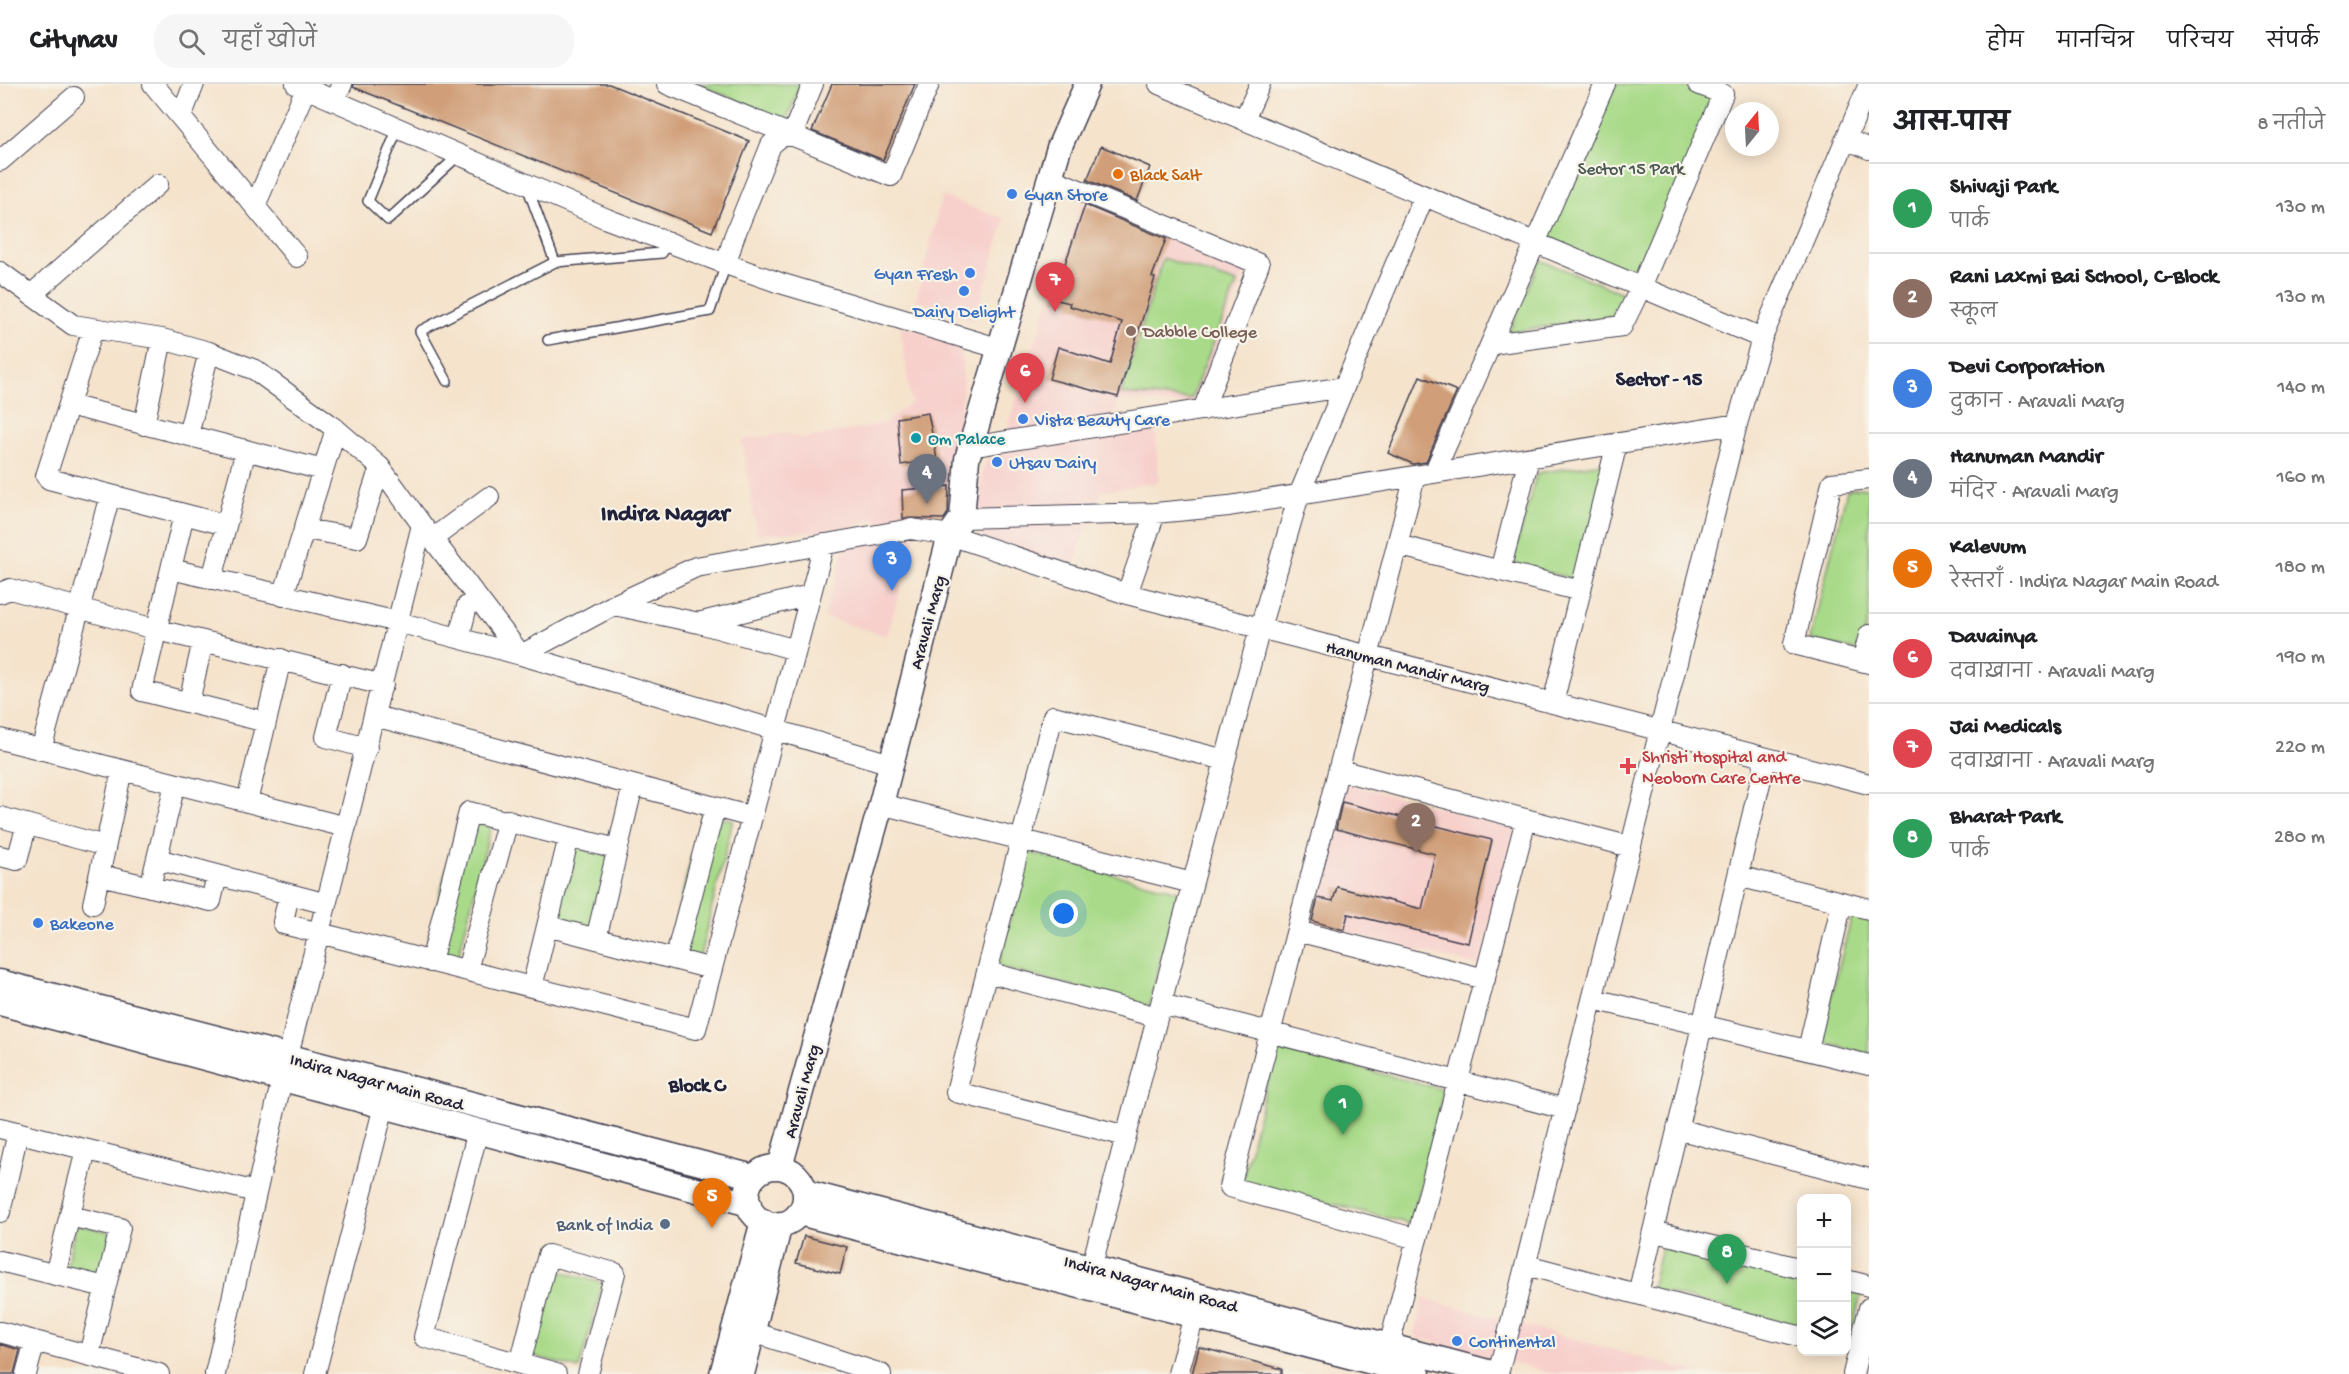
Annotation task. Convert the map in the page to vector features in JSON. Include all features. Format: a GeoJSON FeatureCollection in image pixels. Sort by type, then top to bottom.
{"type":"FeatureCollection","features":[{"type":"Feature","properties":{"kind":"street"},"geometry":{"type":"LineString","coordinates":[[153,84],[297,257]]}},
{"type":"Feature","properties":{"kind":"street"},"geometry":{"type":"LineString","coordinates":[[180,117],[194,84]]}},
{"type":"Feature","properties":{"kind":"street"},"geometry":{"type":"LineString","coordinates":[[667,84],[891,176],[928,84]]}},
{"type":"Feature","properties":{"kind":"street"},"geometry":{"type":"LineString","coordinates":[[792,135],[813,84]]}},
{"type":"Feature","properties":{"kind":"street","name":"Aravali Marg"},"geometry":{"type":"LineString","coordinates":[[780,1167],[956,527],[970,447],[998,348],[1059,148],[1087,84]]}},
{"type":"Feature","properties":{"kind":"street"},"geometry":{"type":"LineString","coordinates":[[1159,84],[1762,338]]}},
{"type":"Feature","properties":{"kind":"street"},"geometry":{"type":"LineString","coordinates":[[1244,120],[1260,84]]}},
{"type":"Feature","properties":{"kind":"street"},"geometry":{"type":"LineString","coordinates":[[1417,1239],[1230,1187],[1397,545],[1424,475],[1492,344],[1605,84]]}},
{"type":"Feature","properties":{"kind":"street"},"geometry":{"type":"LineString","coordinates":[[1492,344],[1622,326],[1641,287],[1723,94],[1698,84]]}},
{"type":"Feature","properties":{"kind":"street"},"geometry":{"type":"LineString","coordinates":[[1497,1374],[1737,424],[1762,338],[1869,84]]}},
{"type":"Feature","properties":{"kind":"street"},"geometry":{"type":"LineString","coordinates":[[255,206],[301,86],[338,92],[399,129],[607,219],[780,283],[998,348]]}},
{"type":"Feature","properties":{"kind":"street"},"geometry":{"type":"LineString","coordinates":[[0,161],[74,97]]}},
{"type":"Feature","properties":{"kind":"street"},"geometry":{"type":"LineString","coordinates":[[726,264],[734,237],[771,144],[780,137],[792,135]]}},
{"type":"Feature","properties":{"kind":"street"},"geometry":{"type":"LineString","coordinates":[[1846,139],[1869,149]]}},
{"type":"Feature","properties":{"kind":"street"},"geometry":{"type":"LineString","coordinates":[[1050,178],[1259,264],[1203,410]]}},
{"type":"Feature","properties":{"kind":"street"},"geometry":{"type":"LineString","coordinates":[[31,295],[158,184]]}},
{"type":"Feature","properties":{"kind":"street"},"geometry":{"type":"LineString","coordinates":[[1089,1278],[1260,628],[1299,495],[1424,196]]}},
{"type":"Feature","properties":{"kind":"street"},"geometry":{"type":"LineString","coordinates":[[0,272],[73,325],[93,330],[162,339],[210,352],[255,370],[336,429],[380,466],[521,655]]}},
{"type":"Feature","properties":{"kind":"street"},"geometry":{"type":"LineString","coordinates":[[93,330],[46,476],[49,479],[226,525]]}},
{"type":"Feature","properties":{"kind":"street"},"geometry":{"type":"LineString","coordinates":[[144,424],[162,339]]}},
{"type":"Feature","properties":{"kind":"street"},"geometry":{"type":"LineString","coordinates":[[188,435],[210,352]]}},
{"type":"Feature","properties":{"kind":"street"},"geometry":{"type":"LineString","coordinates":[[970,447],[1343,387]]}},
{"type":"Feature","properties":{"kind":"street"},"geometry":{"type":"LineString","coordinates":[[69,405],[323,470]]}},
{"type":"Feature","properties":{"kind":"street"},"geometry":{"type":"LineString","coordinates":[[521,655],[614,605],[696,567],[911,529],[1229,506],[1737,424]]}},
{"type":"Feature","properties":{"kind":"street"},"geometry":{"type":"LineString","coordinates":[[283,596],[336,429]]}},
{"type":"Feature","properties":{"kind":"street"},"geometry":{"type":"LineString","coordinates":[[1553,703],[1617,443]]}},
{"type":"Feature","properties":{"kind":"street"},"geometry":{"type":"LineString","coordinates":[[212,579],[246,450]]}},
{"type":"Feature","properties":{"kind":"street"},"geometry":{"type":"LineString","coordinates":[[1500,570],[1529,458]]}},
{"type":"Feature","properties":{"kind":"street"},"geometry":{"type":"LineString","coordinates":[[304,529],[357,538],[380,466]]}},
{"type":"Feature","properties":{"kind":"street"},"geometry":{"type":"LineString","coordinates":[[1869,479],[1832,483],[1794,644],[1866,662],[1869,635]]}},
{"type":"Feature","properties":{"kind":"street"},"geometry":{"type":"LineString","coordinates":[[41,750],[110,495]]}},
{"type":"Feature","properties":{"kind":"street"},"geometry":{"type":"LineString","coordinates":[[214,1374],[284,1068],[398,622],[427,532],[489,497]]}},
{"type":"Feature","properties":{"kind":"street"},"geometry":{"type":"LineString","coordinates":[[1127,594],[1155,513]]}},
{"type":"Feature","properties":{"kind":"street"},"geometry":{"type":"LineString","coordinates":[[184,514],[142,691],[266,722]]}},
{"type":"Feature","properties":{"kind":"street","name":"Hanuman Mandir Marg"},"geometry":{"type":"LineString","coordinates":[[956,527],[1127,594],[1869,784]]}},
{"type":"Feature","properties":{"kind":"street"},"geometry":{"type":"LineString","coordinates":[[290,894],[283,923],[696,1029],[824,543]]}},
{"type":"Feature","properties":{"kind":"street"},"geometry":{"type":"LineString","coordinates":[[1397,545],[1581,591]]}},
{"type":"Feature","properties":{"kind":"street"},"geometry":{"type":"LineString","coordinates":[[171,569],[459,638],[891,764]]}},
{"type":"Feature","properties":{"kind":"street"},"geometry":{"type":"LineString","coordinates":[[0,593],[10,589],[79,610],[383,685]]}},
{"type":"Feature","properties":{"kind":"street"},"geometry":{"type":"LineString","coordinates":[[699,623],[810,596]]}},
{"type":"Feature","properties":{"kind":"street"},"geometry":{"type":"LineString","coordinates":[[614,605],[699,623],[796,650]]}},
{"type":"Feature","properties":{"kind":"street"},"geometry":{"type":"LineString","coordinates":[[459,638],[467,606]]}},
{"type":"Feature","properties":{"kind":"street"},"geometry":{"type":"LineString","coordinates":[[189,702],[203,641]]}},
{"type":"Feature","properties":{"kind":"street"},"geometry":{"type":"LineString","coordinates":[[247,802],[281,659]]}},
{"type":"Feature","properties":{"kind":"street"},"geometry":{"type":"LineString","coordinates":[[342,674],[326,737],[367,748]]}},
{"type":"Feature","properties":{"kind":"street"},"geometry":{"type":"LineString","coordinates":[[375,716],[752,817]]}},
{"type":"Feature","properties":{"kind":"street"},"geometry":{"type":"LineString","coordinates":[[1126,1136],[956,1092],[1053,716],[1225,760]]}},
{"type":"Feature","properties":{"kind":"street"},"geometry":{"type":"LineString","coordinates":[[0,739],[346,827]]}},
{"type":"Feature","properties":{"kind":"street"},"geometry":{"type":"LineString","coordinates":[[1638,1294],[1766,758]]}},
{"type":"Feature","properties":{"kind":"street"},"geometry":{"type":"LineString","coordinates":[[93,904],[123,770]]}},
{"type":"Feature","properties":{"kind":"street"},"geometry":{"type":"LineString","coordinates":[[1340,770],[1631,847]]}},
{"type":"Feature","properties":{"kind":"street"},"geometry":{"type":"LineString","coordinates":[[150,887],[175,784]]}},
{"type":"Feature","properties":{"kind":"street"},"geometry":{"type":"LineString","coordinates":[[596,939],[633,785]]}},
{"type":"Feature","properties":{"kind":"street"},"geometry":{"type":"LineString","coordinates":[[880,804],[1192,883]]}},
{"type":"Feature","properties":{"kind":"street"},"geometry":{"type":"LineString","coordinates":[[675,959],[715,807]]}},
{"type":"Feature","properties":{"kind":"street"},"geometry":{"type":"LineString","coordinates":[[430,962],[466,815],[469,812],[617,849]]}},
{"type":"Feature","properties":{"kind":"street"},"geometry":{"type":"LineString","coordinates":[[0,817],[105,846]]}},
{"type":"Feature","properties":{"kind":"street"},"geometry":{"type":"LineString","coordinates":[[1389,1346],[1526,819]]}},
{"type":"Feature","properties":{"kind":"street"},"geometry":{"type":"LineString","coordinates":[[467,970],[508,820]]}},
{"type":"Feature","properties":{"kind":"street"},"geometry":{"type":"LineString","coordinates":[[0,856],[17,860],[27,824]]}},
{"type":"Feature","properties":{"kind":"street"},"geometry":{"type":"LineString","coordinates":[[532,987],[569,837]]}},
{"type":"Feature","properties":{"kind":"street"},"geometry":{"type":"LineString","coordinates":[[157,859],[327,904]]}},
{"type":"Feature","properties":{"kind":"street"},"geometry":{"type":"LineString","coordinates":[[99,875],[211,901],[217,875]]}},
{"type":"Feature","properties":{"kind":"street"},"geometry":{"type":"LineString","coordinates":[[1738,876],[1869,909]]}},
{"type":"Feature","properties":{"kind":"street"},"geometry":{"type":"LineString","coordinates":[[1808,1050],[1842,902]]}},
{"type":"Feature","properties":{"kind":"street"},"geometry":{"type":"LineString","coordinates":[[547,926],[712,969]]}},
{"type":"Feature","properties":{"kind":"street"},"geometry":{"type":"LineString","coordinates":[[1297,931],[1485,979]]}},
{"type":"Feature","properties":{"kind":"street"},"geometry":{"type":"LineString","coordinates":[[987,972],[1271,1032],[1565,1109]]}},
{"type":"Feature","properties":{"kind":"street","name":"Indira Nagar Main Road"},"geometry":{"type":"LineString","coordinates":[[0,982],[284,1068],[384,1106],[779,1211],[1389,1346],[1497,1374]]}},
{"type":"Feature","properties":{"kind":"street"},"geometry":{"type":"LineString","coordinates":[[1593,999],[1869,1065]]}},
{"type":"Feature","properties":{"kind":"street","name":"Indira Nagar Main Road"},"geometry":{"type":"LineString","coordinates":[[0,1004],[754,1177]]}},
{"type":"Feature","properties":{"kind":"street"},"geometry":{"type":"LineString","coordinates":[[315,1374],[384,1106]]}},
{"type":"Feature","properties":{"kind":"street"},"geometry":{"type":"LineString","coordinates":[[1677,1129],[1869,1179]]}},
{"type":"Feature","properties":{"kind":"street"},"geometry":{"type":"LineString","coordinates":[[1,1203],[9,1130],[256,1192]]}},
{"type":"Feature","properties":{"kind":"street"},"geometry":{"type":"LineString","coordinates":[[478,1131],[424,1337],[556,1374]]}},
{"type":"Feature","properties":{"kind":"street"},"geometry":{"type":"LineString","coordinates":[[56,1275],[86,1150]]}},
{"type":"Feature","properties":{"kind":"street"},"geometry":{"type":"LineString","coordinates":[[722,1374],[779,1211],[798,1177],[790,1170],[780,1167],[768,1168],[754,1177],[748,1192],[779,1211]]}},
{"type":"Feature","properties":{"kind":"street"},"geometry":{"type":"LineString","coordinates":[[742,1374],[779,1211]]}},
{"type":"Feature","properties":{"kind":"street"},"geometry":{"type":"LineString","coordinates":[[70,1216],[120,1228],[88,1355]]}},
{"type":"Feature","properties":{"kind":"street"},"geometry":{"type":"LineString","coordinates":[[1653,1231],[1797,1268]]}},
{"type":"Feature","properties":{"kind":"street"},"geometry":{"type":"LineString","coordinates":[[520,1364],[548,1255],[615,1273],[588,1374]]}},
{"type":"Feature","properties":{"kind":"street"},"geometry":{"type":"LineString","coordinates":[[0,1261],[105,1287]]}},
{"type":"Feature","properties":{"kind":"street"},"geometry":{"type":"LineString","coordinates":[[1526,1265],[1797,1336]]}},
{"type":"Feature","properties":{"kind":"street","name":"Indira Nagar Main Road"},"geometry":{"type":"LineString","coordinates":[[1089,1278],[1194,1316],[1418,1374]]}},
{"type":"Feature","properties":{"kind":"street"},"geometry":{"type":"LineString","coordinates":[[1851,1281],[1869,1286]]}},
{"type":"Feature","properties":{"kind":"street"},"geometry":{"type":"LineString","coordinates":[[1853,1374],[1852,1350],[1869,1308]]}},
{"type":"Feature","properties":{"kind":"street"},"geometry":{"type":"LineString","coordinates":[[1178,1374],[1194,1316]]}},
{"type":"Feature","properties":{"kind":"street"},"geometry":{"type":"LineString","coordinates":[[0,1332],[159,1374]]}},
{"type":"Feature","properties":{"kind":"street"},"geometry":{"type":"LineString","coordinates":[[753,1332],[881,1374]]}},
{"type":"Feature","properties":{"kind":"street"},"geometry":{"type":"LineString","coordinates":[[26,1374],[35,1341]]}},
{"type":"Feature","properties":{"kind":"lane"},"geometry":{"type":"LineString","coordinates":[[399,129],[368,201],[388,220],[459,155]]}},
{"type":"Feature","properties":{"kind":"lane"},"geometry":{"type":"LineString","coordinates":[[526,184],[555,262]]}},
{"type":"Feature","properties":{"kind":"lane"},"geometry":{"type":"LineString","coordinates":[[447,381],[420,331],[555,262],[663,253],[668,242]]}},
{"type":"Feature","properties":{"kind":"lane"},"geometry":{"type":"LineString","coordinates":[[548,340],[710,311],[726,264]]}},
{"type":"Feature","properties":{"kind":"shaded area"},"geometry":{"type":"Polygon","coordinates":[[[942,196],[1005,219],[975,320],[916,300],[942,196]]]}},
{"type":"Feature","properties":{"kind":"shaded area"},"geometry":{"type":"Polygon","coordinates":[[[1082,202],[1247,268],[1193,405],[1119,400],[1106,435],[1155,426],[1159,482],[1102,491],[1092,511],[1074,564],[982,544],[980,521],[982,471],[990,453],[1005,433],[1082,202]]]}},
{"type":"Feature","properties":{"kind":"shaded area"},"geometry":{"type":"Polygon","coordinates":[[[900,325],[961,344],[963,387],[953,478],[956,512],[954,524],[897,524],[872,520],[836,531],[757,534],[742,440],[786,433],[802,439],[883,424],[911,403],[900,325]]]}},
{"type":"Feature","properties":{"kind":"shaded area"},"geometry":{"type":"Polygon","coordinates":[[[916,534],[887,636],[824,617],[846,543],[916,534]]]}},
{"type":"Feature","properties":{"kind":"shaded area"},"geometry":{"type":"Polygon","coordinates":[[[1343,783],[1515,827],[1479,966],[1307,922],[1343,783]]]}},
{"type":"Feature","properties":{"kind":"shaded area"},"geometry":{"type":"Polygon","coordinates":[[[1423,1298],[1702,1374],[1554,1374],[1414,1337],[1423,1298]]]}},
{"type":"Feature","properties":{"kind":"green space"},"geometry":{"type":"Polygon","coordinates":[[[698,84],[801,84],[786,121],[698,84]]]}},
{"type":"Feature","properties":{"kind":"green space","name":"Sector 15 Park"},"geometry":{"type":"Polygon","coordinates":[[[1612,84],[1680,84],[1715,98],[1639,277],[1546,239],[1612,84]]]}},
{"type":"Feature","properties":{"kind":"green space"},"geometry":{"type":"Polygon","coordinates":[[[1163,258],[1237,283],[1191,399],[1121,394],[1163,258]]]}},
{"type":"Feature","properties":{"kind":"green space"},"geometry":{"type":"Polygon","coordinates":[[[1540,260],[1625,294],[1616,316],[1509,332],[1540,260]]]}},
{"type":"Feature","properties":{"kind":"green space"},"geometry":{"type":"Polygon","coordinates":[[[1610,462],[1577,580],[1512,563],[1537,473],[1610,462]]]}},
{"type":"Feature","properties":{"kind":"green space"},"geometry":{"type":"Polygon","coordinates":[[[1869,487],[1869,616],[1860,651],[1810,640],[1847,490],[1869,487]]]}},
{"type":"Feature","properties":{"kind":"green space"},"geometry":{"type":"Polygon","coordinates":[[[702,813],[733,820],[698,964],[667,956],[702,813]]]}},
{"type":"Feature","properties":{"kind":"green space"},"geometry":{"type":"Polygon","coordinates":[[[459,818],[491,826],[456,966],[424,958],[459,818]]]}},
{"type":"Feature","properties":{"kind":"green space"},"geometry":{"type":"Polygon","coordinates":[[[566,845],[611,856],[591,935],[547,925],[566,845]]]}},
{"type":"Feature","properties":{"kind":"green space"},"geometry":{"type":"Polygon","coordinates":[[[1027,852],[1178,891],[1149,1006],[998,967],[1027,852]]]}},
{"type":"Feature","properties":{"kind":"green space"},"geometry":{"type":"Polygon","coordinates":[[[1852,915],[1869,919],[1869,1054],[1820,1042],[1852,915]]]}},
{"type":"Feature","properties":{"kind":"green space"},"geometry":{"type":"Polygon","coordinates":[[[1276,1047],[1445,1090],[1411,1224],[1242,1181],[1276,1047]]]}},
{"type":"Feature","properties":{"kind":"green space"},"geometry":{"type":"Polygon","coordinates":[[[76,1224],[117,1234],[106,1282],[65,1273],[76,1224]]]}},
{"type":"Feature","properties":{"kind":"green space"},"geometry":{"type":"Polygon","coordinates":[[[1662,1244],[1797,1278],[1797,1326],[1651,1289],[1662,1244]]]}},
{"type":"Feature","properties":{"kind":"green space"},"geometry":{"type":"Polygon","coordinates":[[[555,1270],[603,1283],[579,1369],[531,1355],[555,1270]]]}},
{"type":"Feature","properties":{"kind":"green space"},"geometry":{"type":"Polygon","coordinates":[[[1851,1292],[1861,1294],[1851,1335],[1851,1292]]]}},
{"type":"Feature","properties":{"kind":"building"},"geometry":{"type":"Polygon","coordinates":[[[354,84],[609,84],[749,141],[712,232],[353,87],[354,84]]]}},
{"type":"Feature","properties":{"kind":"building"},"geometry":{"type":"Polygon","coordinates":[[[832,84],[915,84],[883,160],[812,131],[832,84]]]}},
{"type":"Feature","properties":{"kind":"building","name":"Black Salt"},"geometry":{"type":"Polygon","coordinates":[[[1101,146],[1150,167],[1137,201],[1087,180],[1101,146]]]}},
{"type":"Feature","properties":{"kind":"building"},"geometry":{"type":"Polygon","coordinates":[[[1085,205],[1166,239],[1152,277],[1155,278],[1118,397],[1049,379],[1058,347],[1110,364],[1122,322],[1053,299],[1085,205]]]}},
{"type":"Feature","properties":{"kind":"building"},"geometry":{"type":"Polygon","coordinates":[[[1420,376],[1457,391],[1426,462],[1413,464],[1388,453],[1420,376]]]}},
{"type":"Feature","properties":{"kind":"building","name":"Om Palace"},"geometry":{"type":"Polygon","coordinates":[[[928,413],[937,459],[901,465],[897,418],[928,413]]]}},
{"type":"Feature","properties":{"kind":"building"},"geometry":{"type":"Polygon","coordinates":[[[949,486],[948,513],[944,519],[903,518],[902,490],[949,486]]]}},
{"type":"Feature","properties":{"kind":"building"},"geometry":{"type":"Polygon","coordinates":[[[1342,802],[1492,840],[1468,943],[1348,914],[1344,930],[1312,921],[1318,898],[1333,901],[1337,887],[1422,909],[1435,854],[1336,829],[1342,802]]]}},
{"type":"Feature","properties":{"kind":"building"},"geometry":{"type":"Polygon","coordinates":[[[804,1236],[847,1247],[840,1274],[796,1263],[804,1236]]]}},
{"type":"Feature","properties":{"kind":"building"},"geometry":{"type":"Polygon","coordinates":[[[0,1344],[20,1350],[14,1374],[0,1374],[0,1344]]]}},
{"type":"Feature","properties":{"kind":"building"},"geometry":{"type":"Polygon","coordinates":[[[1199,1347],[1282,1369],[1282,1374],[1192,1374],[1199,1347]]]}},
{"type":"Feature","properties":{"kind":"place","name":"Black Salt"},"geometry":{"type":"Point","coordinates":[1118,174]}},
{"type":"Feature","properties":{"kind":"place","name":"Gyan Store"},"geometry":{"type":"Point","coordinates":[1012,194]}},
{"type":"Feature","properties":{"kind":"place","name":"Gyan Fresh"},"geometry":{"type":"Point","coordinates":[970,273]}},
{"type":"Feature","properties":{"kind":"place","name":"Dairy Delight"},"geometry":{"type":"Point","coordinates":[964,291]}},
{"type":"Feature","properties":{"kind":"place","name":"Jai Medicals"},"geometry":{"type":"Point","coordinates":[1055,312]}},
{"type":"Feature","properties":{"kind":"place","name":"Dabble College"},"geometry":{"type":"Point","coordinates":[1131,331]}},
{"type":"Feature","properties":{"kind":"place","name":"Davainya"},"geometry":{"type":"Point","coordinates":[1025,403]}},
{"type":"Feature","properties":{"kind":"place","name":"Vista Beauty Care"},"geometry":{"type":"Point","coordinates":[1023,419]}},
{"type":"Feature","properties":{"kind":"place","name":"Om Palace"},"geometry":{"type":"Point","coordinates":[916,438]}},
{"type":"Feature","properties":{"kind":"place","name":"Utsav Dairy"},"geometry":{"type":"Point","coordinates":[997,462]}},
{"type":"Feature","properties":{"kind":"place","name":"Hanuman Mandir"},"geometry":{"type":"Point","coordinates":[927,504]}},
{"type":"Feature","properties":{"kind":"place","name":"Devi Corporation"},"geometry":{"type":"Point","coordinates":[892,591]}},
{"type":"Feature","properties":{"kind":"place","name":"Shristi Hospital and Neoborn Care Centre"},"geometry":{"type":"Point","coordinates":[1628,766]}},
{"type":"Feature","properties":{"kind":"place","name":"Rani Laxmi Bai School, C-Block"},"geometry":{"type":"Point","coordinates":[1416,853]}},
{"type":"Feature","properties":{"kind":"place","name":"Bakeone"},"geometry":{"type":"Point","coordinates":[38,923]}},
{"type":"Feature","properties":{"kind":"place","name":"Shivaji Park"},"geometry":{"type":"Point","coordinates":[1343,1135]}},
{"type":"Feature","properties":{"kind":"place","name":"Bank of India"},"geometry":{"type":"Point","coordinates":[665,1224]}},
{"type":"Feature","properties":{"kind":"place","name":"Kalevum"},"geometry":{"type":"Point","coordinates":[712,1228]}},
{"type":"Feature","properties":{"kind":"place","name":"Bharat Park"},"geometry":{"type":"Point","coordinates":[1727,1284]}},
{"type":"Feature","properties":{"kind":"place","name":"Continental"},"geometry":{"type":"Point","coordinates":[1457,1341]}},
{"type":"Feature","properties":{"kind":"district","name":"Sector - 15"},"geometry":{"type":"Point","coordinates":[1659,378]}},
{"type":"Feature","properties":{"kind":"district","name":"Indira Nagar"},"geometry":{"type":"Point","coordinates":[665,512]}},
{"type":"Feature","properties":{"kind":"district","name":"Block C"},"geometry":{"type":"Point","coordinates":[697,1084]}}]}
